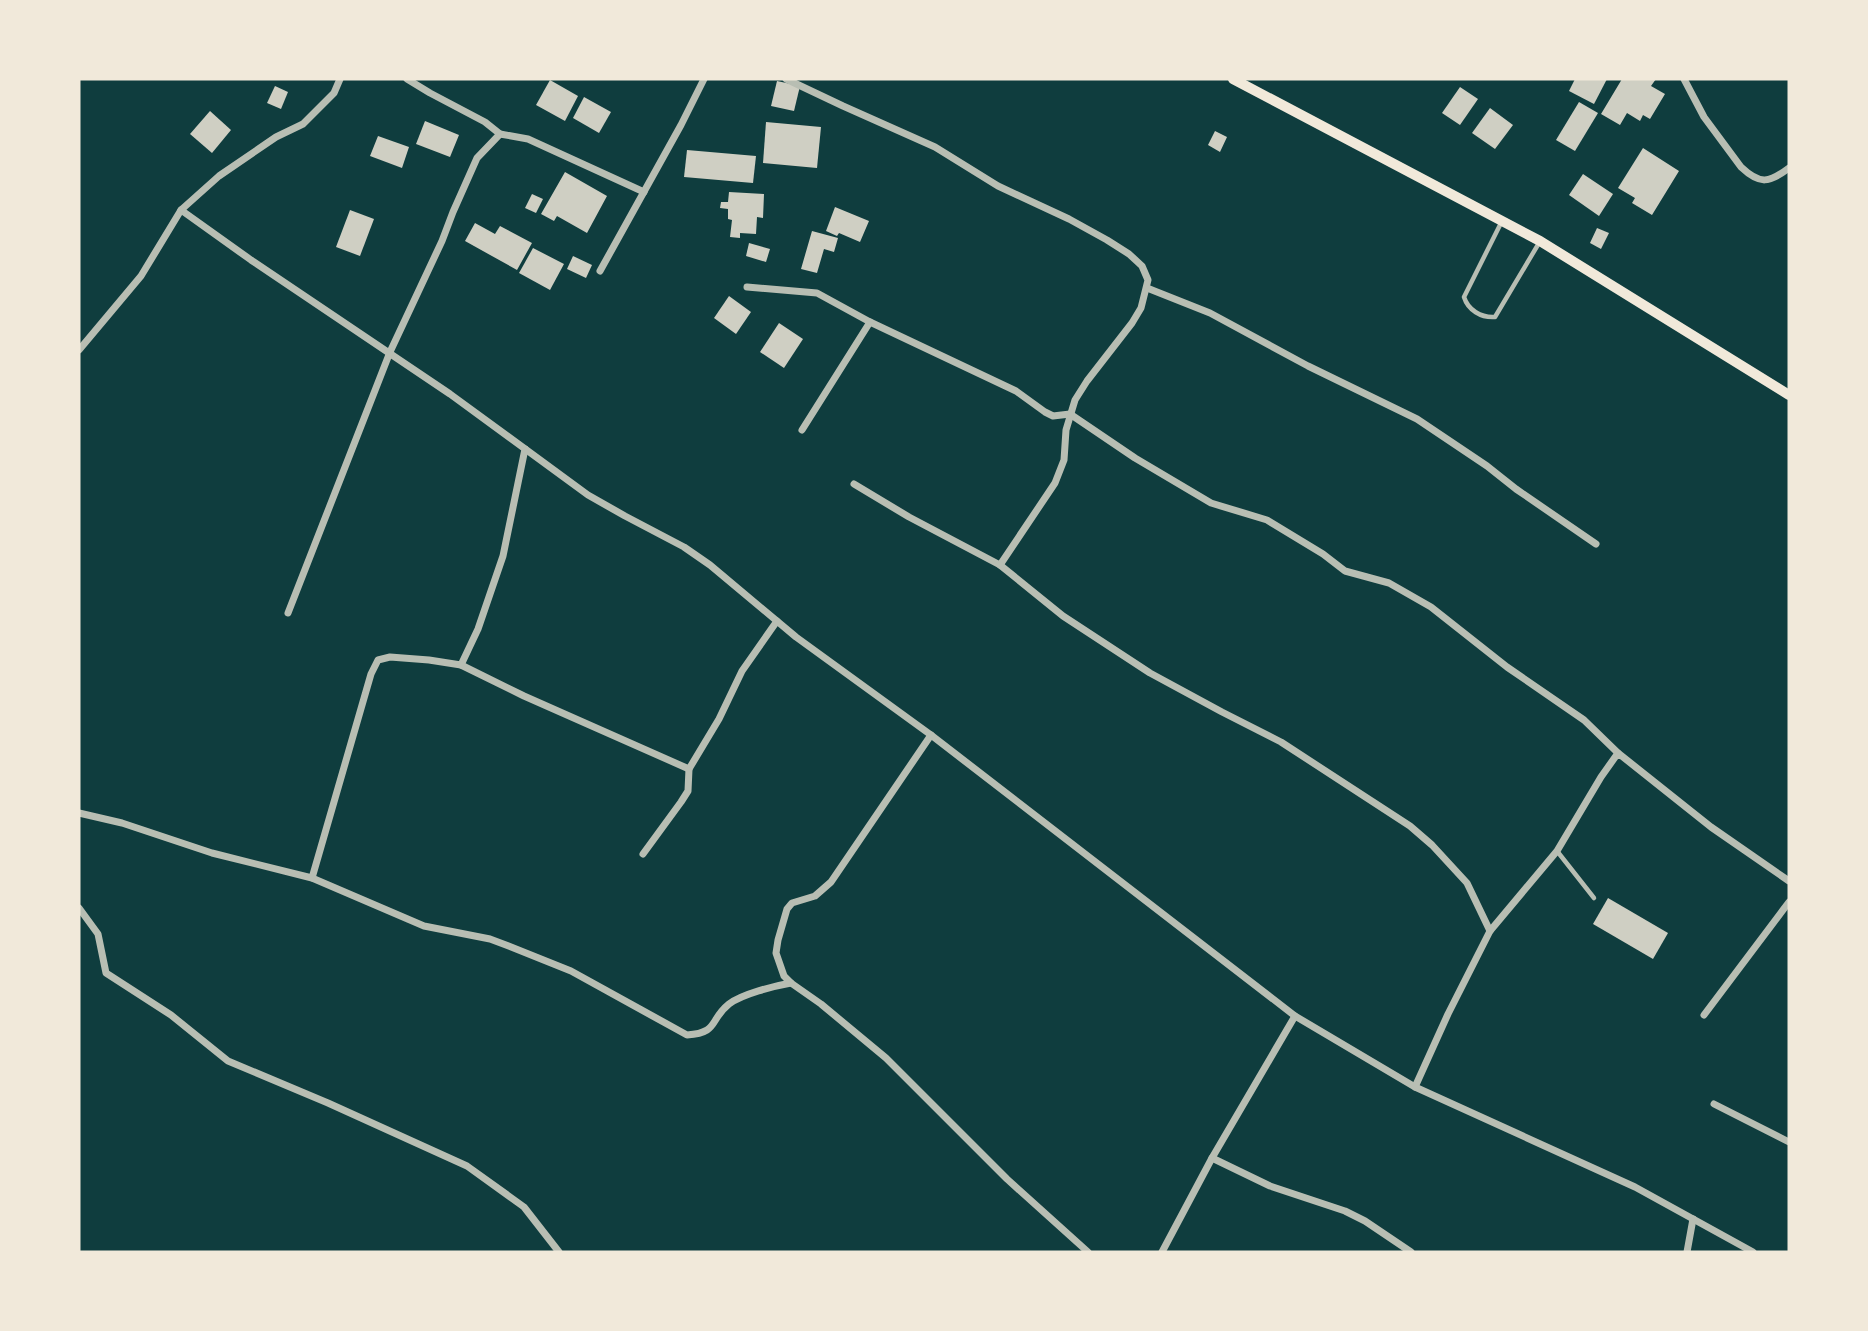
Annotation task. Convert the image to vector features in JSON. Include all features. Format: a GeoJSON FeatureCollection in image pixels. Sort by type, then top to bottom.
{"type":"FeatureCollection","features":[{"type":"Feature","properties":{"kind":"main road"},"geometry":{"type":"LineString","coordinates":[[1233,79],[1540,241],[1788,390]]}},
{"type":"Feature","properties":{"kind":"street"},"geometry":{"type":"LineString","coordinates":[[79,350],[141,276],[181,210],[219,176],[276,137],[303,124],[334,93],[340,79]]}},
{"type":"Feature","properties":{"kind":"street"},"geometry":{"type":"LineString","coordinates":[[407,79],[485,122],[500,134],[528,139],[644,192]]}},
{"type":"Feature","properties":{"kind":"street"},"geometry":{"type":"LineString","coordinates":[[600,271],[704,79]]}},
{"type":"Feature","properties":{"kind":"street"},"geometry":{"type":"LineString","coordinates":[[786,79],[935,147],[998,186],[1108,240],[1142,266],[1147,288],[1141,308],[1075,400],[1064,440],[1064,460],[1055,483],[1000,565]]}},
{"type":"Feature","properties":{"kind":"street"},"geometry":{"type":"LineString","coordinates":[[1684,79],[1704,117],[1748,174],[1767,180],[1789,169]]}},
{"type":"Feature","properties":{"kind":"street"},"geometry":{"type":"LineString","coordinates":[[288,613],[390,352],[477,158],[500,134]]}},
{"type":"Feature","properties":{"kind":"street"},"geometry":{"type":"LineString","coordinates":[[181,210],[450,394],[588,495],[684,547],[710,565],[796,637],[931,735],[1295,1016],[1415,1087],[1635,1186],[1753,1252]]}},
{"type":"Feature","properties":{"kind":"street"},"geometry":{"type":"LineString","coordinates":[[747,288],[817,293],[870,322],[1016,391],[1045,412],[1054,416],[1070,414],[1135,458],[1211,503],[1267,520],[1323,554],[1345,571],[1389,583],[1431,607],[1507,667],[1584,720],[1618,753],[1711,827],[1789,881]]}},
{"type":"Feature","properties":{"kind":"street"},"geometry":{"type":"LineString","coordinates":[[1147,288],[1210,313],[1308,366],[1417,419],[1596,544]]}},
{"type":"Feature","properties":{"kind":"street"},"geometry":{"type":"LineString","coordinates":[[802,430],[870,322]]}},
{"type":"Feature","properties":{"kind":"street"},"geometry":{"type":"LineString","coordinates":[[461,665],[478,629],[503,556],[525,449]]}},
{"type":"Feature","properties":{"kind":"street"},"geometry":{"type":"LineString","coordinates":[[854,484],[909,517],[1000,565],[1063,616],[1150,673],[1281,742],[1410,826],[1433,845],[1467,883],[1490,931]]}},
{"type":"Feature","properties":{"kind":"street"},"geometry":{"type":"LineString","coordinates":[[643,854],[688,791],[689,769],[719,719],[742,671],[777,621]]}},
{"type":"Feature","properties":{"kind":"street"},"geometry":{"type":"LineString","coordinates":[[312,878],[371,674],[378,660],[390,657],[461,665],[689,769]]}},
{"type":"Feature","properties":{"kind":"street"},"geometry":{"type":"LineString","coordinates":[[931,735],[831,882],[814,896],[792,903],[787,909],[776,953],[779,965],[791,984],[821,1004],[886,1058],[1007,1179],[1088,1252]]}},
{"type":"Feature","properties":{"kind":"street"},"geometry":{"type":"LineString","coordinates":[[1415,1087],[1490,931],[1557,851],[1618,753]]}},
{"type":"Feature","properties":{"kind":"street"},"geometry":{"type":"LineString","coordinates":[[79,813],[122,823],[212,853],[312,878],[424,926],[490,939],[552,962],[687,1035],[707,1031],[731,1002],[772,986],[791,984]]}},
{"type":"Feature","properties":{"kind":"street"},"geometry":{"type":"LineString","coordinates":[[1704,1015],[1789,902]]}},
{"type":"Feature","properties":{"kind":"street"},"geometry":{"type":"LineString","coordinates":[[79,908],[98,934],[106,972],[171,1015],[228,1061],[467,1166],[524,1207],[559,1252]]}},
{"type":"Feature","properties":{"kind":"street"},"geometry":{"type":"LineString","coordinates":[[1162,1252],[1212,1158],[1295,1016]]}},
{"type":"Feature","properties":{"kind":"street"},"geometry":{"type":"LineString","coordinates":[[1714,1104],[1789,1142]]}},
{"type":"Feature","properties":{"kind":"street"},"geometry":{"type":"LineString","coordinates":[[1212,1158],[1270,1186],[1345,1211],[1411,1252]]}},
{"type":"Feature","properties":{"kind":"street"},"geometry":{"type":"LineString","coordinates":[[1688,1252],[1693,1219]]}},
{"type":"Feature","properties":{"kind":"lane"},"geometry":{"type":"LineString","coordinates":[[1502,220],[1464,297],[1470,308],[1479,315],[1495,317],[1540,241]]}},
{"type":"Feature","properties":{"kind":"lane"},"geometry":{"type":"LineString","coordinates":[[1557,851],[1594,898]]}},
{"type":"Feature","properties":{"kind":"building"},"geometry":{"type":"Polygon","coordinates":[[[1575,79],[1607,79],[1594,104],[1569,91],[1575,79]]]}},
{"type":"Feature","properties":{"kind":"building"},"geometry":{"type":"Polygon","coordinates":[[[1622,79],[1656,79],[1651,86],[1665,94],[1650,119],[1643,115],[1640,121],[1627,113],[1620,125],[1601,114],[1622,79]]]}},
{"type":"Feature","properties":{"kind":"building"},"geometry":{"type":"Polygon","coordinates":[[[550,80],[578,96],[565,121],[536,105],[550,80]]]}},
{"type":"Feature","properties":{"kind":"building"},"geometry":{"type":"Polygon","coordinates":[[[777,81],[800,86],[794,111],[771,106],[777,81]]]}},
{"type":"Feature","properties":{"kind":"building"},"geometry":{"type":"Polygon","coordinates":[[[275,86],[288,92],[281,109],[267,103],[275,86]]]}},
{"type":"Feature","properties":{"kind":"building"},"geometry":{"type":"Polygon","coordinates":[[[1460,87],[1478,99],[1460,125],[1442,113],[1460,87]]]}},
{"type":"Feature","properties":{"kind":"building"},"geometry":{"type":"Polygon","coordinates":[[[584,97],[611,112],[599,133],[573,118],[584,97]]]}},
{"type":"Feature","properties":{"kind":"building"},"geometry":{"type":"Polygon","coordinates":[[[1579,102],[1598,113],[1575,151],[1556,140],[1579,102]]]}},
{"type":"Feature","properties":{"kind":"building"},"geometry":{"type":"Polygon","coordinates":[[[1490,108],[1513,125],[1495,149],[1472,133],[1490,108]]]}},
{"type":"Feature","properties":{"kind":"building"},"geometry":{"type":"Polygon","coordinates":[[[210,111],[231,130],[212,153],[190,134],[210,111]]]}},
{"type":"Feature","properties":{"kind":"building"},"geometry":{"type":"Polygon","coordinates":[[[425,121],[459,135],[450,157],[416,144],[425,121]]]}},
{"type":"Feature","properties":{"kind":"building"},"geometry":{"type":"Polygon","coordinates":[[[766,122],[821,127],[817,168],[763,163],[766,122]]]}},
{"type":"Feature","properties":{"kind":"building"},"geometry":{"type":"Polygon","coordinates":[[[1215,131],[1227,137],[1220,152],[1208,145],[1215,131]]]}},
{"type":"Feature","properties":{"kind":"building"},"geometry":{"type":"Polygon","coordinates":[[[378,136],[409,147],[402,168],[370,156],[378,136]]]}},
{"type":"Feature","properties":{"kind":"building"},"geometry":{"type":"Polygon","coordinates":[[[1643,148],[1679,171],[1652,215],[1632,203],[1635,198],[1618,188],[1643,148]]]}},
{"type":"Feature","properties":{"kind":"building"},"geometry":{"type":"Polygon","coordinates":[[[687,150],[756,156],[753,183],[684,177],[687,150]]]}},
{"type":"Feature","properties":{"kind":"building"},"geometry":{"type":"Polygon","coordinates":[[[565,172],[607,196],[587,233],[557,216],[554,221],[541,214],[565,172]]]}},
{"type":"Feature","properties":{"kind":"building"},"geometry":{"type":"Polygon","coordinates":[[[1583,174],[1613,194],[1599,216],[1569,195],[1583,174]]]}},
{"type":"Feature","properties":{"kind":"building"},"geometry":{"type":"Polygon","coordinates":[[[729,192],[764,194],[763,218],[757,217],[756,234],[740,233],[740,238],[730,237],[732,220],[728,219],[728,209],[720,208],[721,202],[728,202],[729,192]]]}},
{"type":"Feature","properties":{"kind":"building"},"geometry":{"type":"Polygon","coordinates":[[[532,194],[543,199],[536,213],[525,208],[532,194]]]}},
{"type":"Feature","properties":{"kind":"building"},"geometry":{"type":"Polygon","coordinates":[[[835,207],[869,221],[860,242],[826,231],[835,207]]]}},
{"type":"Feature","properties":{"kind":"building"},"geometry":{"type":"Polygon","coordinates":[[[350,210],[374,219],[360,256],[336,247],[350,210]]]}},
{"type":"Feature","properties":{"kind":"building"},"geometry":{"type":"Polygon","coordinates":[[[475,223],[495,234],[500,226],[532,243],[517,270],[465,241],[475,223]]]}},
{"type":"Feature","properties":{"kind":"building"},"geometry":{"type":"Polygon","coordinates":[[[1597,228],[1609,233],[1601,249],[1590,243],[1597,228]]]}},
{"type":"Feature","properties":{"kind":"building"},"geometry":{"type":"Polygon","coordinates":[[[812,231],[838,238],[834,252],[824,249],[817,273],[801,269],[812,231]]]}},
{"type":"Feature","properties":{"kind":"building"},"geometry":{"type":"Polygon","coordinates":[[[749,243],[770,249],[766,262],[746,256],[749,243]]]}},
{"type":"Feature","properties":{"kind":"building"},"geometry":{"type":"Polygon","coordinates":[[[533,248],[564,264],[550,290],[519,273],[533,248]]]}},
{"type":"Feature","properties":{"kind":"building"},"geometry":{"type":"Polygon","coordinates":[[[573,256],[592,265],[586,278],[567,269],[573,256]]]}},
{"type":"Feature","properties":{"kind":"building"},"geometry":{"type":"Polygon","coordinates":[[[729,296],[751,312],[736,334],[714,318],[729,296]]]}},
{"type":"Feature","properties":{"kind":"building"},"geometry":{"type":"Polygon","coordinates":[[[779,323],[803,339],[784,368],[760,352],[779,323]]]}},
{"type":"Feature","properties":{"kind":"building"},"geometry":{"type":"Polygon","coordinates":[[[1608,898],[1668,933],[1653,959],[1593,924],[1608,898]]]}}]}
